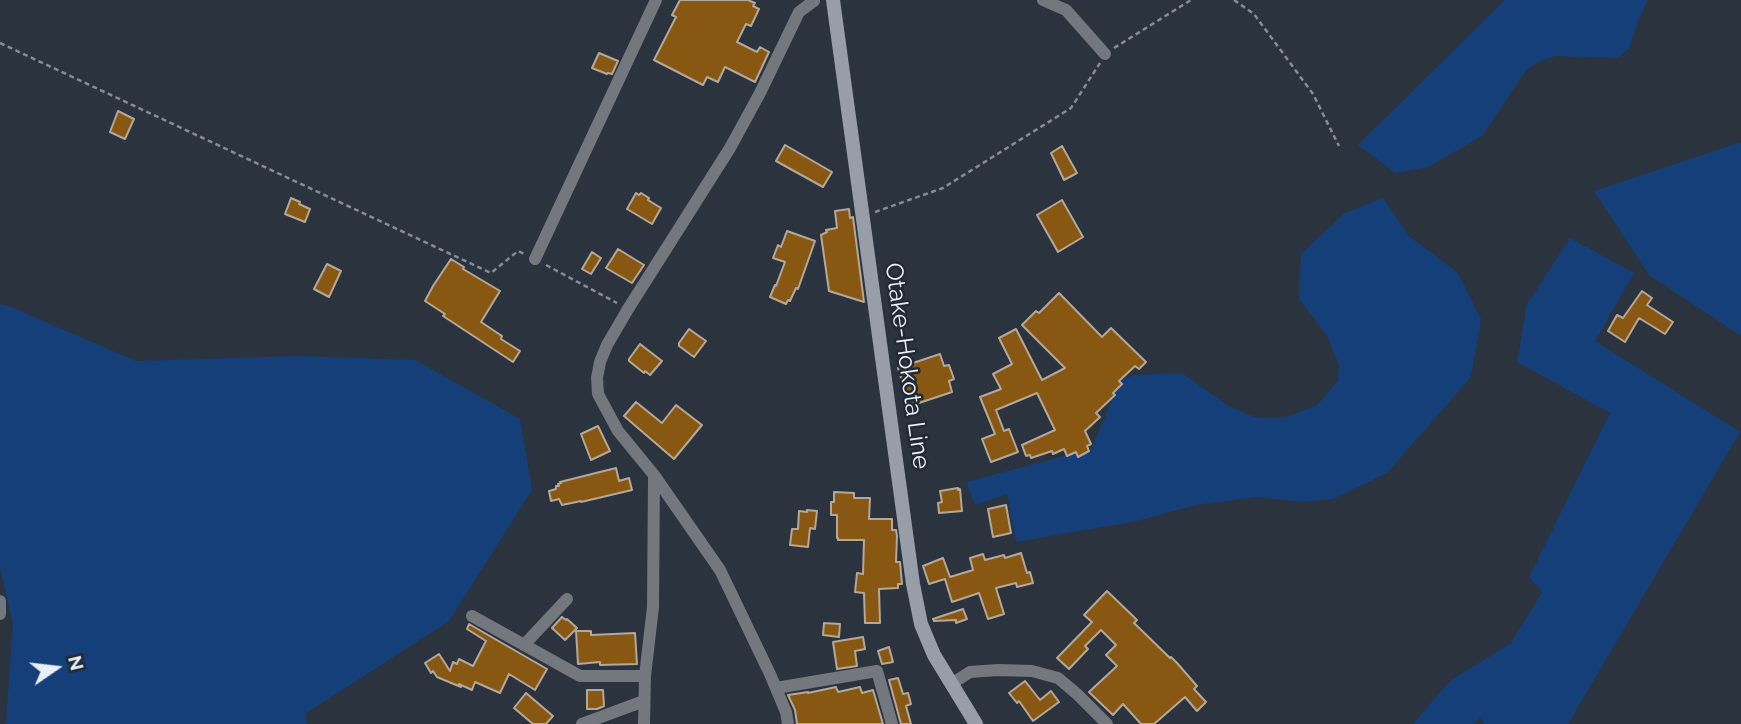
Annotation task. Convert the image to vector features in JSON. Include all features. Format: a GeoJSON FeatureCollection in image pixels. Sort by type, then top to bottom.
{"type":"FeatureCollection","features":[{"type":"Feature","properties":{"kind":"main road","name":"Otake-Hokota Line"},"geometry":{"type":"LineString","coordinates":[[833,0],[913,584],[921,624],[934,655],[976,724]]}},
{"type":"Feature","properties":{"kind":"street"},"geometry":{"type":"LineString","coordinates":[[535,260],[656,0]]}},
{"type":"Feature","properties":{"kind":"street"},"geometry":{"type":"LineString","coordinates":[[788,724],[776,688],[720,570],[654,475],[618,431],[598,394],[597,378],[607,345],[730,148],[799,12],[814,0]]}},
{"type":"Feature","properties":{"kind":"street"},"geometry":{"type":"LineString","coordinates":[[1042,0],[1066,10],[1105,54]]}},
{"type":"Feature","properties":{"kind":"street"},"geometry":{"type":"LineString","coordinates":[[644,724],[645,676],[653,607],[654,475]]}},
{"type":"Feature","properties":{"kind":"street"},"geometry":{"type":"LineString","coordinates":[[524,645],[568,599]]}},
{"type":"Feature","properties":{"kind":"street"},"geometry":{"type":"LineString","coordinates":[[0,601],[0,614]]}},
{"type":"Feature","properties":{"kind":"street"},"geometry":{"type":"LineString","coordinates":[[472,616],[580,676],[645,676]]}},
{"type":"Feature","properties":{"kind":"street"},"geometry":{"type":"LineString","coordinates":[[776,688],[877,671],[892,724]]}},
{"type":"Feature","properties":{"kind":"street"},"geometry":{"type":"LineString","coordinates":[[951,684],[970,672],[1032,671],[1058,678],[1107,724]]}},
{"type":"Feature","properties":{"kind":"street"},"geometry":{"type":"LineString","coordinates":[[582,724],[644,701]]}},
{"type":"Feature","properties":{"kind":"path"},"geometry":{"type":"LineString","coordinates":[[863,216],[943,188],[1071,108],[1105,54],[1191,0]]}},
{"type":"Feature","properties":{"kind":"path"},"geometry":{"type":"LineString","coordinates":[[1234,0],[1254,14],[1313,94],[1339,146]]}},
{"type":"Feature","properties":{"kind":"path"},"geometry":{"type":"LineString","coordinates":[[0,43],[491,273],[518,251],[628,309]]}},
{"type":"Feature","properties":{"kind":"shaded area"},"geometry":{"type":"Polygon","coordinates":[[[1505,0],[1648,0],[1629,49],[1617,58],[1555,56],[1540,61],[1526,70],[1482,136],[1428,167],[1396,173],[1358,145],[1505,0]]]}},
{"type":"Feature","properties":{"kind":"shaded area"},"geometry":{"type":"Polygon","coordinates":[[[1741,142],[1741,336],[1649,275],[1594,191],[1741,142]]]}},
{"type":"Feature","properties":{"kind":"shaded area"},"geometry":{"type":"Polygon","coordinates":[[[1383,198],[1409,236],[1458,273],[1481,319],[1471,377],[1387,473],[1333,499],[1302,502],[1257,497],[1196,505],[1137,521],[1016,542],[1007,494],[975,505],[966,482],[1091,449],[1121,379],[1135,375],[1182,373],[1230,407],[1257,418],[1287,417],[1317,405],[1338,381],[1339,365],[1327,336],[1299,299],[1301,254],[1345,213],[1383,198]]]}},
{"type":"Feature","properties":{"kind":"shaded area"},"geometry":{"type":"Polygon","coordinates":[[[1570,238],[1634,273],[1595,341],[1740,432],[1568,724],[1485,724],[1480,718],[1473,724],[1413,724],[1450,681],[1511,643],[1542,592],[1529,577],[1610,413],[1517,362],[1527,304],[1570,238]]]}},
{"type":"Feature","properties":{"kind":"shaded area"},"geometry":{"type":"Polygon","coordinates":[[[0,304],[136,361],[297,356],[415,360],[520,419],[532,490],[449,621],[305,714],[307,724],[6,724],[13,624],[0,568],[0,304]]]}},
{"type":"Feature","properties":{"kind":"building"},"geometry":{"type":"Polygon","coordinates":[[[680,0],[748,0],[755,3],[753,6],[759,9],[751,26],[746,24],[737,42],[757,52],[760,47],[769,52],[755,82],[725,67],[718,82],[707,77],[703,85],[654,60],[676,17],[672,15],[680,0]]]}},
{"type":"Feature","properties":{"kind":"building"},"geometry":{"type":"Polygon","coordinates":[[[599,53],[618,61],[612,74],[592,68],[599,53]]]}},
{"type":"Feature","properties":{"kind":"building"},"geometry":{"type":"Polygon","coordinates":[[[118,111],[134,119],[125,139],[110,132],[118,111]]]}},
{"type":"Feature","properties":{"kind":"building"},"geometry":{"type":"Polygon","coordinates":[[[785,145],[832,172],[823,187],[776,161],[785,145]]]}},
{"type":"Feature","properties":{"kind":"building"},"geometry":{"type":"Polygon","coordinates":[[[1062,146],[1077,173],[1064,180],[1051,153],[1062,146]]]}},
{"type":"Feature","properties":{"kind":"building"},"geometry":{"type":"Polygon","coordinates":[[[636,193],[641,193],[661,208],[652,224],[627,209],[636,193]]]}},
{"type":"Feature","properties":{"kind":"building"},"geometry":{"type":"Polygon","coordinates":[[[291,198],[310,209],[305,222],[285,214],[291,198]]]}},
{"type":"Feature","properties":{"kind":"building"},"geometry":{"type":"Polygon","coordinates":[[[1062,200],[1083,237],[1058,252],[1037,215],[1062,200]]]}},
{"type":"Feature","properties":{"kind":"building"},"geometry":{"type":"Polygon","coordinates":[[[849,209],[850,218],[853,217],[864,302],[829,291],[821,235],[827,232],[826,230],[837,228],[835,211],[849,209]]]}},
{"type":"Feature","properties":{"kind":"building"},"geometry":{"type":"Polygon","coordinates":[[[787,231],[815,241],[798,289],[796,288],[786,304],[770,297],[785,262],[773,258],[787,231]]]}},
{"type":"Feature","properties":{"kind":"building"},"geometry":{"type":"Polygon","coordinates":[[[618,249],[644,265],[632,283],[606,268],[618,249]]]}},
{"type":"Feature","properties":{"kind":"building"},"geometry":{"type":"Polygon","coordinates":[[[592,252],[601,258],[591,274],[582,269],[592,252]]]}},
{"type":"Feature","properties":{"kind":"building"},"geometry":{"type":"Polygon","coordinates":[[[451,259],[500,291],[481,322],[520,351],[513,362],[425,301],[451,259]]]}},
{"type":"Feature","properties":{"kind":"building"},"geometry":{"type":"Polygon","coordinates":[[[327,264],[341,271],[329,297],[314,289],[327,264]]]}},
{"type":"Feature","properties":{"kind":"building"},"geometry":{"type":"Polygon","coordinates":[[[1642,291],[1652,298],[1647,305],[1673,322],[1665,334],[1639,318],[1625,342],[1608,331],[1617,315],[1623,318],[1642,291]]]}},
{"type":"Feature","properties":{"kind":"building"},"geometry":{"type":"Polygon","coordinates":[[[1059,293],[1102,337],[1111,328],[1146,362],[1139,369],[1135,366],[1119,381],[1122,384],[1113,393],[1115,395],[1096,413],[1100,417],[1085,431],[1091,444],[1087,446],[1089,451],[1078,457],[1076,452],[1067,456],[1064,449],[1053,454],[1052,451],[1031,458],[1030,455],[1026,456],[1022,445],[1055,430],[1037,393],[996,410],[1004,431],[1009,429],[1018,452],[991,462],[982,439],[995,434],[980,397],[1001,389],[993,374],[1012,364],[999,338],[1016,329],[1042,380],[1065,368],[1022,325],[1059,293]]]}},
{"type":"Feature","properties":{"kind":"building"},"geometry":{"type":"Polygon","coordinates":[[[689,329],[706,341],[694,357],[679,346],[689,329]]]}},
{"type":"Feature","properties":{"kind":"building"},"geometry":{"type":"Polygon","coordinates":[[[640,344],[662,361],[650,375],[629,361],[640,344]]]}},
{"type":"Feature","properties":{"kind":"building"},"geometry":{"type":"Polygon","coordinates":[[[940,354],[944,366],[949,365],[954,379],[949,381],[952,392],[910,406],[898,368],[940,354]]]}},
{"type":"Feature","properties":{"kind":"building"},"geometry":{"type":"Polygon","coordinates":[[[636,402],[662,423],[676,405],[702,425],[674,459],[624,416],[636,402]]]}},
{"type":"Feature","properties":{"kind":"building"},"geometry":{"type":"Polygon","coordinates":[[[598,426],[610,451],[591,460],[581,434],[598,426]]]}},
{"type":"Feature","properties":{"kind":"building"},"geometry":{"type":"Polygon","coordinates":[[[616,468],[619,481],[629,478],[632,490],[562,505],[559,499],[551,501],[549,491],[556,489],[560,482],[616,468]]]}},
{"type":"Feature","properties":{"kind":"building"},"geometry":{"type":"Polygon","coordinates":[[[958,488],[962,511],[939,513],[938,503],[942,502],[940,491],[958,488]]]}},
{"type":"Feature","properties":{"kind":"building"},"geometry":{"type":"Polygon","coordinates":[[[834,492],[854,493],[854,498],[870,498],[869,519],[892,519],[892,530],[896,530],[896,562],[900,562],[902,584],[898,584],[898,588],[879,589],[880,623],[865,623],[864,593],[855,592],[857,573],[863,574],[864,540],[838,540],[837,515],[831,515],[834,492]]]}},
{"type":"Feature","properties":{"kind":"building"},"geometry":{"type":"Polygon","coordinates":[[[1006,505],[1011,533],[993,537],[988,509],[1006,505]]]}},
{"type":"Feature","properties":{"kind":"building"},"geometry":{"type":"Polygon","coordinates":[[[799,511],[817,511],[815,529],[810,528],[808,547],[790,545],[792,529],[798,529],[799,511]]]}},
{"type":"Feature","properties":{"kind":"building"},"geometry":{"type":"Polygon","coordinates":[[[1021,553],[1033,583],[1017,587],[1016,583],[996,588],[1004,614],[988,619],[979,593],[952,602],[945,579],[929,584],[923,566],[943,558],[950,577],[973,570],[970,558],[983,554],[985,560],[1021,553]]]}},
{"type":"Feature","properties":{"kind":"building"},"geometry":{"type":"Polygon","coordinates":[[[1107,591],[1137,620],[1134,623],[1177,663],[1197,686],[1194,689],[1206,702],[1197,711],[1185,697],[1154,724],[1141,724],[1123,704],[1113,715],[1089,692],[1117,666],[1106,655],[1116,645],[1101,630],[1085,646],[1088,649],[1069,669],[1057,658],[1092,622],[1084,615],[1107,591]]]}},
{"type":"Feature","properties":{"kind":"building"},"geometry":{"type":"Polygon","coordinates":[[[963,609],[967,619],[956,623],[956,620],[933,619],[963,609]]]}},
{"type":"Feature","properties":{"kind":"building"},"geometry":{"type":"Polygon","coordinates":[[[562,617],[577,628],[565,640],[552,628],[562,617]]]}},
{"type":"Feature","properties":{"kind":"building"},"geometry":{"type":"Polygon","coordinates":[[[824,623],[840,624],[839,637],[823,635],[824,623]]]}},
{"type":"Feature","properties":{"kind":"building"},"geometry":{"type":"Polygon","coordinates":[[[469,624],[547,669],[535,690],[509,674],[500,693],[475,682],[472,690],[459,684],[461,687],[437,677],[433,671],[431,673],[425,663],[439,654],[450,671],[453,662],[457,664],[459,659],[473,666],[486,641],[467,629],[469,624]]]}},
{"type":"Feature","properties":{"kind":"building"},"geometry":{"type":"Polygon","coordinates":[[[576,631],[591,631],[591,635],[635,633],[637,664],[578,664],[576,631]]]}},
{"type":"Feature","properties":{"kind":"building"},"geometry":{"type":"Polygon","coordinates":[[[863,637],[865,649],[855,651],[857,666],[837,669],[833,642],[863,637]]]}},
{"type":"Feature","properties":{"kind":"building"},"geometry":{"type":"Polygon","coordinates":[[[889,647],[893,662],[882,664],[878,651],[889,647]]]}},
{"type":"Feature","properties":{"kind":"building"},"geometry":{"type":"Polygon","coordinates":[[[898,678],[903,694],[908,693],[911,704],[906,706],[911,724],[901,724],[889,680],[898,678]]]}},
{"type":"Feature","properties":{"kind":"building"},"geometry":{"type":"Polygon","coordinates":[[[1025,681],[1040,700],[1051,691],[1059,702],[1033,721],[1019,701],[1017,703],[1009,693],[1025,681]]]}},
{"type":"Feature","properties":{"kind":"building"},"geometry":{"type":"Polygon","coordinates":[[[836,687],[838,692],[860,687],[862,693],[873,690],[883,724],[797,724],[795,710],[788,695],[836,687]]]}},
{"type":"Feature","properties":{"kind":"building"},"geometry":{"type":"Polygon","coordinates":[[[587,690],[603,690],[604,706],[587,709],[587,690]]]}},
{"type":"Feature","properties":{"kind":"building"},"geometry":{"type":"Polygon","coordinates":[[[526,693],[553,716],[546,724],[533,724],[514,708],[526,693]]]}}]}
